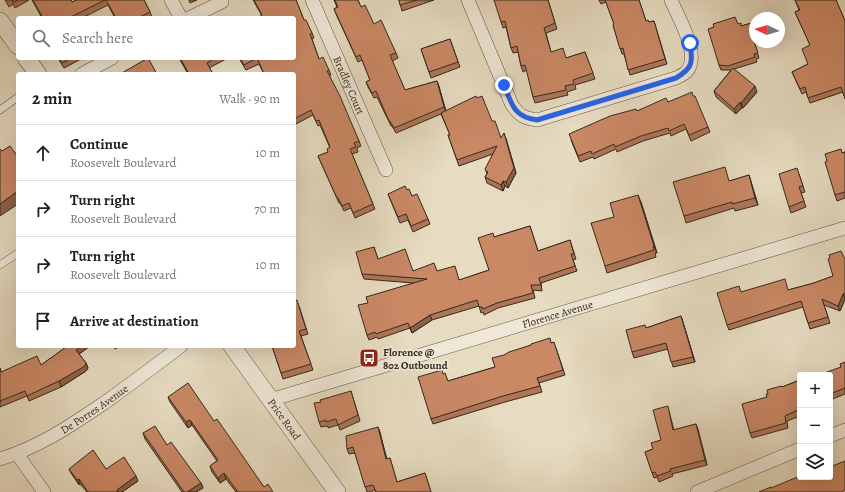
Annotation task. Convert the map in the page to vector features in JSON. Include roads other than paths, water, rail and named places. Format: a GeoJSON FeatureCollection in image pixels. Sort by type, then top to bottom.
{"type":"FeatureCollection","features":[{"type":"Feature","properties":{"kind":"street"},"geometry":{"type":"LineString","coordinates":[[171,0],[180,16]]}},
{"type":"Feature","properties":{"kind":"street","name":"Bradley Court"},"geometry":{"type":"LineString","coordinates":[[312,0],[386,170]]}},
{"type":"Feature","properties":{"kind":"street"},"geometry":{"type":"LineString","coordinates":[[468,0],[512,105],[518,114],[527,119],[537,120],[676,78],[687,72],[691,64],[692,54],[690,43],[671,0]]}},
{"type":"Feature","properties":{"kind":"street"},"geometry":{"type":"LineString","coordinates":[[193,16],[222,2]]}},
{"type":"Feature","properties":{"kind":"street"},"geometry":{"type":"LineString","coordinates":[[0,21],[16,43]]}},
{"type":"Feature","properties":{"kind":"street"},"geometry":{"type":"LineString","coordinates":[[28,60],[36,72]]}},
{"type":"Feature","properties":{"kind":"street"},"geometry":{"type":"LineString","coordinates":[[86,72],[108,60]]}},
{"type":"Feature","properties":{"kind":"street","name":"Florence Avenue"},"geometry":{"type":"LineString","coordinates":[[270,400],[845,228]]}},
{"type":"Feature","properties":{"kind":"street","name":"De Porres Avenue"},"geometry":{"type":"LineString","coordinates":[[0,460],[17,454],[69,428],[148,372],[178,348]]}},
{"type":"Feature","properties":{"kind":"street","name":"Price Road"},"geometry":{"type":"LineString","coordinates":[[233,348],[337,492]]}},
{"type":"Feature","properties":{"kind":"street"},"geometry":{"type":"LineString","coordinates":[[833,435],[845,430]]}},
{"type":"Feature","properties":{"kind":"street"},"geometry":{"type":"LineString","coordinates":[[697,492],[797,450]]}},
{"type":"Feature","properties":{"kind":"street"},"geometry":{"type":"LineString","coordinates":[[17,454],[44,492]]}},
{"type":"Feature","properties":{"kind":"lane"},"geometry":{"type":"LineString","coordinates":[[0,110],[16,98]]}},
{"type":"Feature","properties":{"kind":"lane"},"geometry":{"type":"LineString","coordinates":[[0,265],[16,254]]}},
{"type":"Feature","properties":{"kind":"place","name":"Florence @ 802 Outbound"},"geometry":{"type":"Point","coordinates":[369,358]}}]}
